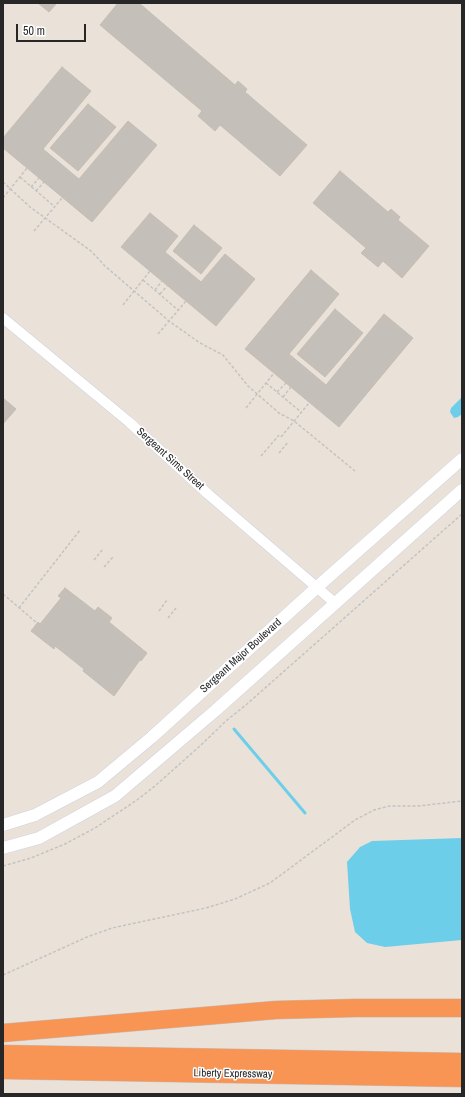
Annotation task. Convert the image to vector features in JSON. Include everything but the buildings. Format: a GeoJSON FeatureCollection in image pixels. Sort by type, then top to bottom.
{"type":"FeatureCollection","features":[{"type":"Feature","properties":{"kind":"highway"},"geometry":{"type":"LineString","coordinates":[[3,1033],[276,1010],[462,1008]]}},
{"type":"Feature","properties":{"kind":"highway","name":"Liberty Expressway"},"geometry":{"type":"LineString","coordinates":[[3,1054],[462,1062]]}},
{"type":"Feature","properties":{"kind":"highway","name":"Liberty Expressway"},"geometry":{"type":"LineString","coordinates":[[3,1070],[462,1078]]}},
{"type":"Feature","properties":{"kind":"street","name":"Sergeant Sims Street"},"geometry":{"type":"LineString","coordinates":[[3,318],[129,422],[208,494],[335,603]]}},
{"type":"Feature","properties":{"kind":"street","name":"Sergeant Major Boulevard"},"geometry":{"type":"LineString","coordinates":[[3,825],[35,815],[98,782],[152,737],[462,459]]}},
{"type":"Feature","properties":{"kind":"street","name":"Sergeant Major Boulevard"},"geometry":{"type":"LineString","coordinates":[[3,848],[39,838],[115,796],[216,710],[462,490]]}},
{"type":"Feature","properties":{"kind":"path"},"geometry":{"type":"LineString","coordinates":[[3,198],[27,168]]}},
{"type":"Feature","properties":{"kind":"path"},"geometry":{"type":"LineString","coordinates":[[20,177],[55,207]]}},
{"type":"Feature","properties":{"kind":"path"},"geometry":{"type":"LineString","coordinates":[[31,187],[39,178]]}},
{"type":"Feature","properties":{"kind":"path"},"geometry":{"type":"LineString","coordinates":[[3,182],[30,207],[91,251],[105,266],[169,321],[200,343],[223,356],[248,386],[257,394],[279,413],[294,421],[355,470]]}},
{"type":"Feature","properties":{"kind":"path"},"geometry":{"type":"LineString","coordinates":[[36,191],[44,182]]}},
{"type":"Feature","properties":{"kind":"path"},"geometry":{"type":"LineString","coordinates":[[34,231],[62,198]]}},
{"type":"Feature","properties":{"kind":"path"},"geometry":{"type":"LineString","coordinates":[[123,305],[150,271]]}},
{"type":"Feature","properties":{"kind":"path"},"geometry":{"type":"LineString","coordinates":[[143,280],[178,310]]}},
{"type":"Feature","properties":{"kind":"path"},"geometry":{"type":"LineString","coordinates":[[154,290],[162,281]]}},
{"type":"Feature","properties":{"kind":"path"},"geometry":{"type":"LineString","coordinates":[[160,294],[167,286]]}},
{"type":"Feature","properties":{"kind":"path"},"geometry":{"type":"LineString","coordinates":[[158,334],[186,301]]}},
{"type":"Feature","properties":{"kind":"path"},"geometry":{"type":"LineString","coordinates":[[246,408],[274,373]]}},
{"type":"Feature","properties":{"kind":"path"},"geometry":{"type":"LineString","coordinates":[[266,383],[301,412]]}},
{"type":"Feature","properties":{"kind":"path"},"geometry":{"type":"LineString","coordinates":[[277,392],[286,383]]}},
{"type":"Feature","properties":{"kind":"path"},"geometry":{"type":"LineString","coordinates":[[283,397],[291,387]]}},
{"type":"Feature","properties":{"kind":"path"},"geometry":{"type":"LineString","coordinates":[[261,456],[309,403]]}},
{"type":"Feature","properties":{"kind":"path"},"geometry":{"type":"LineString","coordinates":[[279,453],[288,442]]}},
{"type":"Feature","properties":{"kind":"path"},"geometry":{"type":"LineString","coordinates":[[3,866],[31,858],[65,844],[95,828],[137,800],[172,771],[226,721],[462,514]]}},
{"type":"Feature","properties":{"kind":"path"},"geometry":{"type":"LineString","coordinates":[[19,608],[80,530]]}},
{"type":"Feature","properties":{"kind":"path"},"geometry":{"type":"LineString","coordinates":[[94,560],[103,549]]}},
{"type":"Feature","properties":{"kind":"path"},"geometry":{"type":"LineString","coordinates":[[104,567],[113,557]]}},
{"type":"Feature","properties":{"kind":"path"},"geometry":{"type":"LineString","coordinates":[[3,594],[37,624]]}},
{"type":"Feature","properties":{"kind":"path"},"geometry":{"type":"LineString","coordinates":[[159,611],[167,600]]}},
{"type":"Feature","properties":{"kind":"path"},"geometry":{"type":"LineString","coordinates":[[168,618],[176,608]]}},
{"type":"Feature","properties":{"kind":"path"},"geometry":{"type":"LineString","coordinates":[[3,975],[87,937],[112,928],[206,908],[235,899],[270,882],[355,820],[374,810],[390,806],[418,806],[462,801]]}},
{"type":"Feature","properties":{"kind":"water"},"geometry":{"type":"Polygon","coordinates":[[[462,397],[462,414],[454,418],[450,412],[451,408],[462,397]]]}},
{"type":"Feature","properties":{"kind":"water"},"geometry":{"type":"Polygon","coordinates":[[[462,838],[462,940],[385,947],[367,943],[355,932],[350,909],[347,862],[360,847],[372,841],[462,838]]]}},
{"type":"Feature","properties":{"kind":"waterway"},"geometry":{"type":"LineString","coordinates":[[234,729],[305,813]]}}]}
